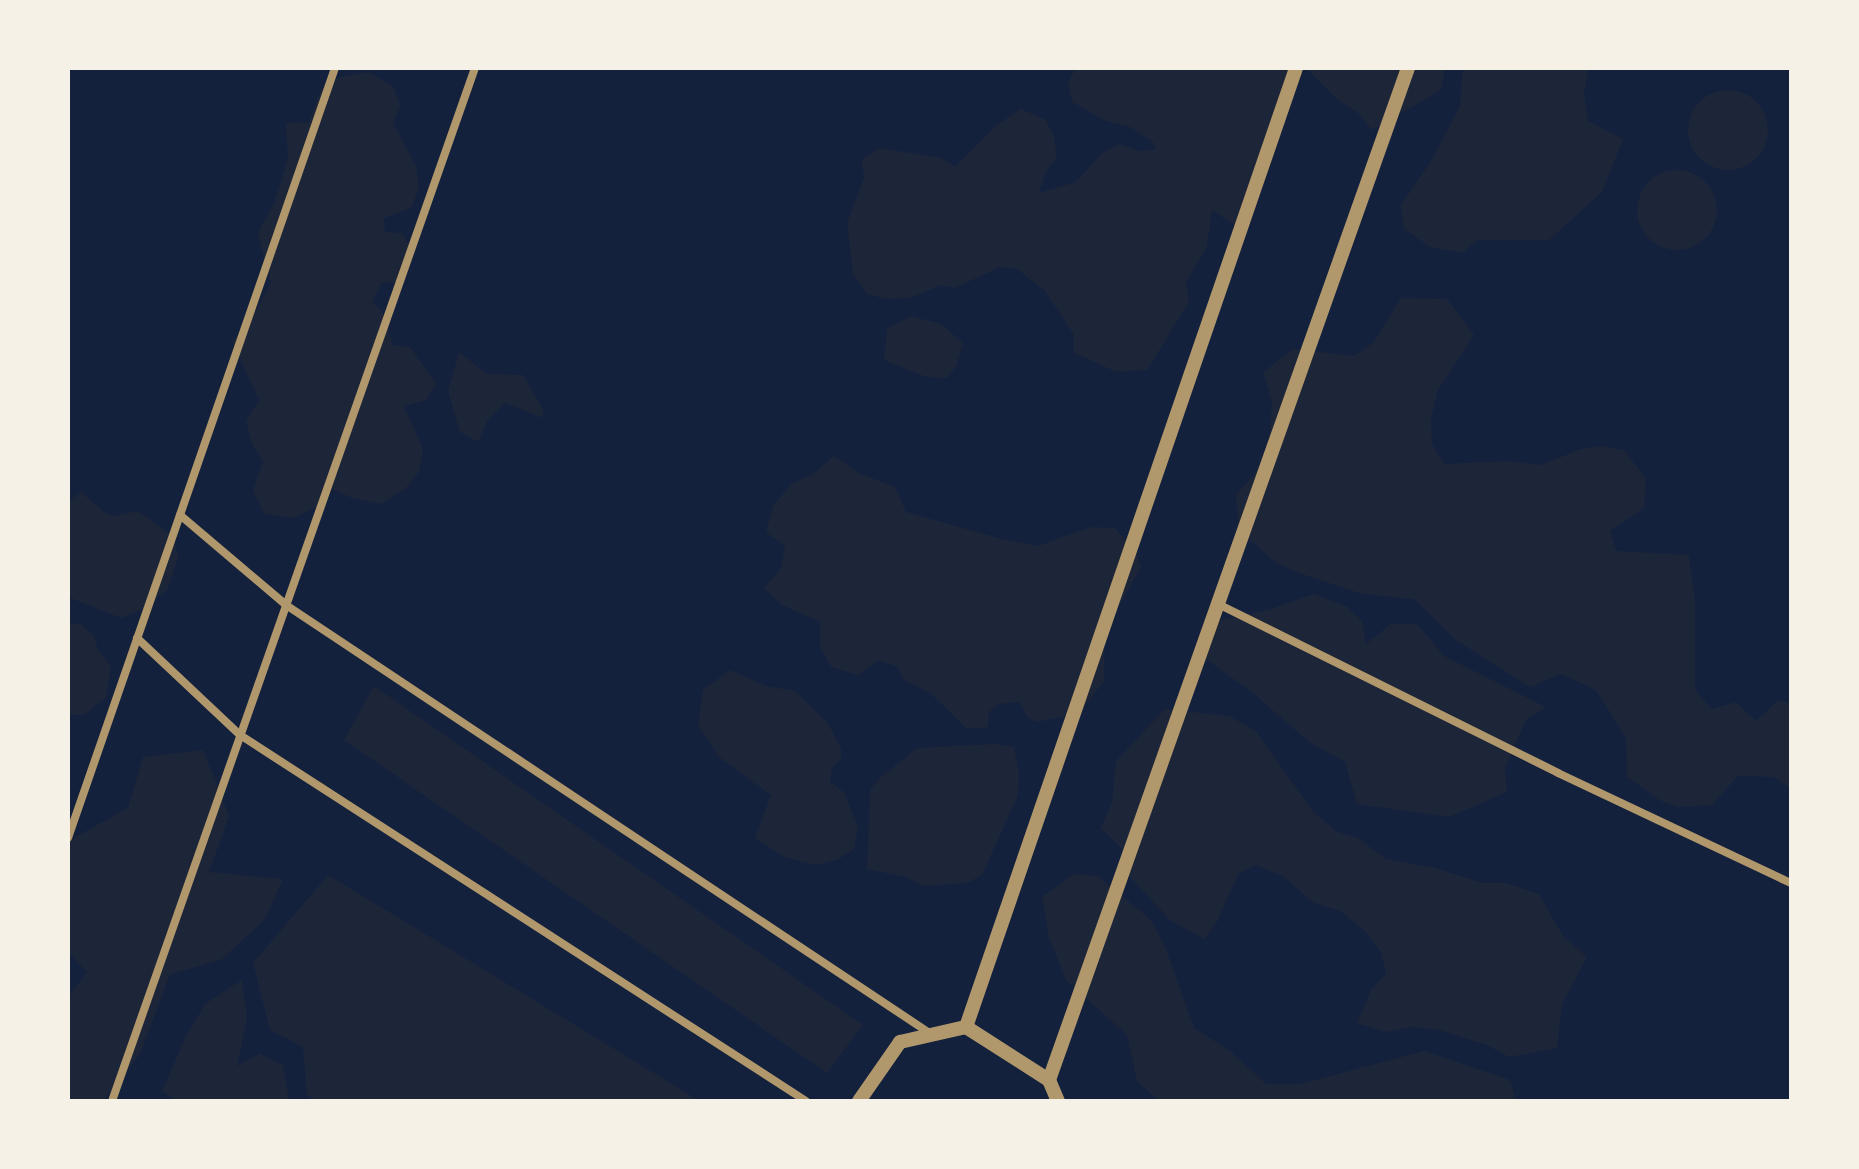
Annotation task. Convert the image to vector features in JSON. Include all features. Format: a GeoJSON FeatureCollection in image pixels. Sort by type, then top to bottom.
{"type":"FeatureCollection","features":[{"type":"Feature","properties":{"kind":"street"},"geometry":{"type":"LineString","coordinates":[[68,838],[335,68]]}},
{"type":"Feature","properties":{"kind":"street"},"geometry":{"type":"LineString","coordinates":[[112,1101],[475,68]]}},
{"type":"Feature","properties":{"kind":"street"},"geometry":{"type":"LineString","coordinates":[[966,1027],[1296,68]]}},
{"type":"Feature","properties":{"kind":"street"},"geometry":{"type":"LineString","coordinates":[[1049,1080],[1408,68]]}},
{"type":"Feature","properties":{"kind":"street"},"geometry":{"type":"LineString","coordinates":[[180,515],[286,605],[931,1035]]}},
{"type":"Feature","properties":{"kind":"street"},"geometry":{"type":"LineString","coordinates":[[1218,604],[1558,773],[1791,883]]}},
{"type":"Feature","properties":{"kind":"street"},"geometry":{"type":"LineString","coordinates":[[137,638],[240,735],[806,1101]]}},
{"type":"Feature","properties":{"kind":"street"},"geometry":{"type":"LineString","coordinates":[[859,1101],[900,1042],[966,1027],[1049,1080],[1058,1101]]}},
{"type":"Feature","properties":{"kind":"shaded area"},"geometry":{"type":"Polygon","coordinates":[[[1076,68],[1292,68],[1237,227],[1212,210],[1207,247],[1186,282],[1189,302],[1147,370],[1116,372],[1073,352],[1074,335],[1061,315],[1044,290],[1017,269],[1000,267],[955,288],[941,285],[911,298],[886,299],[867,294],[853,274],[847,223],[864,178],[862,159],[880,148],[941,158],[955,167],[998,124],[1021,109],[1046,120],[1054,137],[1057,157],[1046,171],[1039,193],[1076,182],[1102,153],[1120,144],[1139,151],[1155,149],[1153,142],[1130,127],[1106,121],[1072,102],[1068,82],[1076,68]]]}},
{"type":"Feature","properties":{"kind":"shaded area"},"geometry":{"type":"Polygon","coordinates":[[[1306,68],[1445,68],[1441,90],[1372,130],[1359,114],[1337,99],[1306,68]]]}},
{"type":"Feature","properties":{"kind":"shaded area"},"geometry":{"type":"Polygon","coordinates":[[[1466,68],[1589,68],[1584,93],[1588,121],[1623,139],[1602,192],[1549,240],[1477,240],[1463,253],[1430,247],[1404,229],[1401,205],[1433,158],[1460,106],[1462,74],[1466,68]]]}},
{"type":"Feature","properties":{"kind":"shaded area"},"geometry":{"type":"Polygon","coordinates":[[[368,72],[393,86],[400,106],[393,123],[416,166],[419,189],[411,208],[384,218],[385,232],[402,233],[410,248],[400,283],[382,282],[372,302],[382,311],[393,345],[410,347],[436,384],[426,400],[404,406],[423,449],[419,472],[405,489],[381,504],[352,498],[330,488],[318,506],[294,518],[264,514],[253,491],[263,462],[252,443],[246,421],[259,400],[232,341],[247,325],[271,284],[258,233],[274,203],[288,159],[286,123],[309,122],[321,89],[340,77],[368,72]]]}},
{"type":"Feature","properties":{"kind":"shaded area"},"geometry":{"type":"Polygon","coordinates":[[[1728,90],[1743,93],[1756,102],[1765,115],[1768,130],[1765,145],[1756,158],[1743,167],[1728,170],[1713,167],[1700,158],[1691,145],[1688,130],[1691,115],[1700,102],[1713,93],[1728,90]]]}},
{"type":"Feature","properties":{"kind":"shaded area"},"geometry":{"type":"Polygon","coordinates":[[[1677,170],[1692,173],[1705,182],[1714,195],[1717,210],[1714,225],[1705,238],[1692,247],[1677,250],[1662,247],[1649,238],[1640,225],[1637,210],[1640,195],[1649,182],[1662,173],[1677,170]]]}},
{"type":"Feature","properties":{"kind":"shaded area"},"geometry":{"type":"Polygon","coordinates":[[[1401,298],[1447,299],[1474,335],[1438,390],[1431,418],[1432,444],[1444,464],[1507,461],[1541,465],[1581,449],[1601,446],[1624,450],[1646,479],[1644,508],[1610,531],[1616,551],[1689,555],[1695,602],[1695,690],[1712,709],[1736,702],[1756,721],[1778,700],[1791,704],[1791,789],[1774,777],[1738,776],[1712,805],[1679,807],[1661,801],[1627,777],[1626,738],[1596,690],[1561,674],[1530,687],[1457,641],[1414,599],[1362,594],[1302,574],[1278,564],[1239,531],[1236,495],[1268,458],[1272,401],[1263,372],[1294,349],[1354,356],[1373,343],[1401,298]]]}},
{"type":"Feature","properties":{"kind":"shaded area"},"geometry":{"type":"Polygon","coordinates":[[[911,316],[941,324],[963,343],[956,367],[947,378],[926,377],[884,360],[887,328],[911,316]]]}},
{"type":"Feature","properties":{"kind":"shaded area"},"geometry":{"type":"Polygon","coordinates":[[[459,352],[487,374],[523,375],[543,409],[543,418],[505,403],[487,421],[479,442],[460,432],[448,391],[459,352]]]}},
{"type":"Feature","properties":{"kind":"shaded area"},"geometry":{"type":"Polygon","coordinates":[[[834,456],[861,474],[895,487],[906,512],[1002,539],[1038,546],[1091,527],[1115,528],[1136,552],[1141,567],[1105,631],[1104,681],[1079,713],[1037,722],[1027,717],[1020,702],[998,704],[989,712],[988,727],[967,729],[930,693],[903,679],[898,667],[879,660],[858,675],[831,667],[820,647],[820,622],[782,605],[764,588],[781,568],[785,546],[766,532],[773,506],[792,483],[812,475],[834,456]]]}},
{"type":"Feature","properties":{"kind":"shaded area"},"geometry":{"type":"Polygon","coordinates":[[[81,492],[104,512],[114,516],[138,511],[174,537],[178,557],[168,589],[147,607],[121,618],[68,597],[68,502],[81,492]]]}},
{"type":"Feature","properties":{"kind":"shaded area"},"geometry":{"type":"Polygon","coordinates":[[[1314,594],[1346,606],[1362,621],[1366,644],[1391,624],[1417,624],[1444,656],[1546,707],[1526,720],[1505,768],[1507,792],[1449,817],[1357,804],[1345,762],[1309,742],[1253,693],[1199,654],[1208,623],[1268,610],[1314,594]]]}},
{"type":"Feature","properties":{"kind":"shaded area"},"geometry":{"type":"Polygon","coordinates":[[[68,623],[81,624],[94,636],[98,650],[111,667],[106,698],[84,715],[68,715],[68,623]]]}},
{"type":"Feature","properties":{"kind":"shaded area"},"geometry":{"type":"Polygon","coordinates":[[[730,670],[766,686],[795,691],[827,722],[841,748],[841,759],[832,768],[830,782],[844,792],[858,828],[854,849],[839,859],[816,865],[784,857],[755,838],[771,795],[719,757],[698,725],[703,690],[730,670]]]}},
{"type":"Feature","properties":{"kind":"shaded area"},"geometry":{"type":"Polygon","coordinates":[[[374,686],[863,1025],[827,1073],[344,740],[374,686]]]}},
{"type":"Feature","properties":{"kind":"shaded area"},"geometry":{"type":"Polygon","coordinates":[[[1165,709],[1229,716],[1255,730],[1314,813],[1338,832],[1358,838],[1386,859],[1435,868],[1483,883],[1506,883],[1539,894],[1563,936],[1587,957],[1562,1005],[1557,1048],[1509,1057],[1487,1045],[1439,1030],[1413,1027],[1385,1032],[1357,1023],[1371,990],[1386,974],[1381,952],[1364,930],[1340,911],[1314,903],[1283,876],[1256,865],[1238,874],[1216,924],[1204,939],[1170,920],[1127,874],[1122,849],[1101,828],[1112,802],[1116,761],[1165,709]]]}},
{"type":"Feature","properties":{"kind":"shaded area"},"geometry":{"type":"Polygon","coordinates":[[[995,744],[1014,747],[1019,773],[1018,795],[982,875],[967,883],[924,886],[905,877],[867,869],[870,790],[881,777],[917,748],[995,744]]]}},
{"type":"Feature","properties":{"kind":"shaded area"},"geometry":{"type":"Polygon","coordinates":[[[203,750],[229,816],[209,872],[283,879],[265,919],[221,960],[170,974],[140,1054],[103,1101],[68,1101],[68,997],[87,972],[68,952],[68,841],[128,808],[143,757],[203,750]]]}},
{"type":"Feature","properties":{"kind":"shaded area"},"geometry":{"type":"Polygon","coordinates":[[[1074,874],[1098,876],[1151,920],[1166,949],[1194,1028],[1230,1051],[1266,1084],[1300,1084],[1424,1051],[1510,1080],[1516,1101],[1159,1101],[1137,1081],[1127,1035],[1066,980],[1049,937],[1042,897],[1074,874]]]}},
{"type":"Feature","properties":{"kind":"shaded area"},"geometry":{"type":"Polygon","coordinates":[[[328,875],[700,1101],[314,1101],[307,1095],[303,1047],[270,1030],[253,963],[328,875]]]}},
{"type":"Feature","properties":{"kind":"shaded area"},"geometry":{"type":"Polygon","coordinates":[[[242,980],[247,1018],[237,1066],[260,1054],[283,1065],[289,1101],[176,1101],[162,1091],[186,1036],[205,1004],[242,980]]]}}]}
